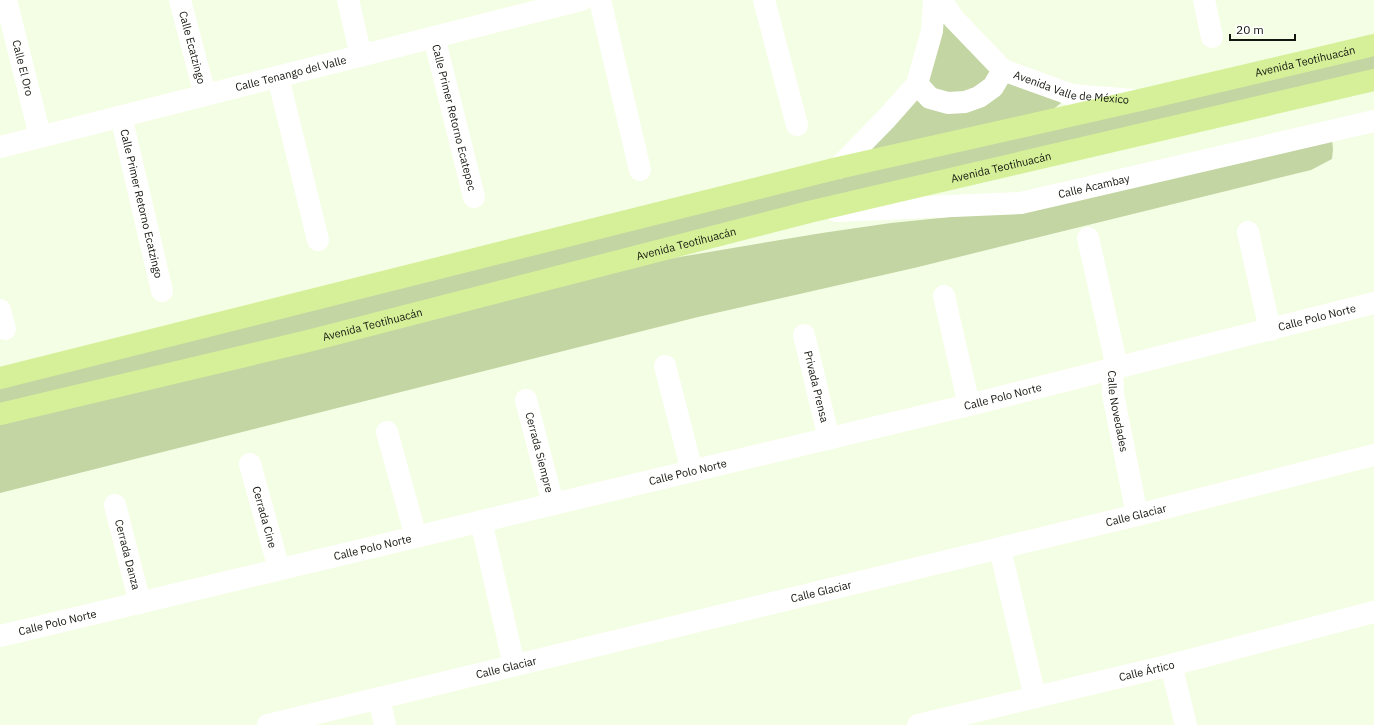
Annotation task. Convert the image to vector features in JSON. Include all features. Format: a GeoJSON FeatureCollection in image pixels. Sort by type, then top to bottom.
{"type":"FeatureCollection","features":[{"type":"Feature","properties":{"kind":"main road","name":"Avenida Teotihuacán"},"geometry":{"type":"LineString","coordinates":[[0,378],[838,168],[1140,100],[1374,45]]}},
{"type":"Feature","properties":{"kind":"main road","name":"Avenida Teotihuacán"},"geometry":{"type":"LineString","coordinates":[[0,414],[308,341],[809,212],[1374,80]]}},
{"type":"Feature","properties":{"kind":"street","name":"Calle El Oro"},"geometry":{"type":"LineString","coordinates":[[6,0],[40,136]]}},
{"type":"Feature","properties":{"kind":"street","name":"Calle Ecatzingo"},"geometry":{"type":"LineString","coordinates":[[180,0],[205,95]]}},
{"type":"Feature","properties":{"kind":"street"},"geometry":{"type":"LineString","coordinates":[[348,0],[362,56]]}},
{"type":"Feature","properties":{"kind":"street","name":"Calle Tenango del Valle"},"geometry":{"type":"LineString","coordinates":[[0,147],[434,37],[522,7],[582,0]]}},
{"type":"Feature","properties":{"kind":"street"},"geometry":{"type":"LineString","coordinates":[[600,0],[640,170]]}},
{"type":"Feature","properties":{"kind":"street"},"geometry":{"type":"LineString","coordinates":[[764,0],[797,125]]}},
{"type":"Feature","properties":{"kind":"street"},"geometry":{"type":"LineString","coordinates":[[838,168],[886,120],[917,84],[932,31],[934,0]]}},
{"type":"Feature","properties":{"kind":"street","name":"Avenida Valle de México"},"geometry":{"type":"LineString","coordinates":[[941,0],[954,19],[1003,70],[1072,95],[1140,100]]}},
{"type":"Feature","properties":{"kind":"street"},"geometry":{"type":"LineString","coordinates":[[1204,0],[1212,37]]}},
{"type":"Feature","properties":{"kind":"street","name":"Calle Primer Retorno Ecatepec"},"geometry":{"type":"LineString","coordinates":[[434,37],[474,197]]}},
{"type":"Feature","properties":{"kind":"street","name":"Avenida Valle de México"},"geometry":{"type":"LineString","coordinates":[[917,84],[930,98],[948,104],[965,102],[979,97],[993,87],[1003,70]]}},
{"type":"Feature","properties":{"kind":"street"},"geometry":{"type":"LineString","coordinates":[[278,77],[318,240]]}},
{"type":"Feature","properties":{"kind":"street","name":"Calle Primer Retorno Ecatzingo"},"geometry":{"type":"LineString","coordinates":[[121,116],[162,291]]}},
{"type":"Feature","properties":{"kind":"street","name":"Calle Acambay"},"geometry":{"type":"LineString","coordinates":[[809,212],[1021,203],[1374,121]]}},
{"type":"Feature","properties":{"kind":"street"},"geometry":{"type":"LineString","coordinates":[[1248,232],[1270,330]]}},
{"type":"Feature","properties":{"kind":"street","name":"Calle Novedades"},"geometry":{"type":"LineString","coordinates":[[1088,238],[1114,358],[1112,369],[1113,394],[1137,515]]}},
{"type":"Feature","properties":{"kind":"street"},"geometry":{"type":"LineString","coordinates":[[944,296],[969,405]]}},
{"type":"Feature","properties":{"kind":"street","name":"Calle Polo Norte"},"geometry":{"type":"LineString","coordinates":[[0,636],[969,405],[1374,303]]}},
{"type":"Feature","properties":{"kind":"street","name":"Privada Prensa"},"geometry":{"type":"LineString","coordinates":[[804,335],[829,438]]}},
{"type":"Feature","properties":{"kind":"street"},"geometry":{"type":"LineString","coordinates":[[665,366],[692,471]]}},
{"type":"Feature","properties":{"kind":"street","name":"Cerrada Siempre"},"geometry":{"type":"LineString","coordinates":[[526,400],[553,504]]}},
{"type":"Feature","properties":{"kind":"street"},"geometry":{"type":"LineString","coordinates":[[387,432],[416,537]]}},
{"type":"Feature","properties":{"kind":"street","name":"Calle Glaciar"},"geometry":{"type":"LineString","coordinates":[[268,725],[1137,515],[1374,455]]}},
{"type":"Feature","properties":{"kind":"street","name":"Cerrada Cine"},"geometry":{"type":"LineString","coordinates":[[250,464],[279,569]]}},
{"type":"Feature","properties":{"kind":"street","name":"Cerrada Danza"},"geometry":{"type":"LineString","coordinates":[[114,505],[140,603]]}},
{"type":"Feature","properties":{"kind":"street"},"geometry":{"type":"LineString","coordinates":[[481,521],[514,665]]}},
{"type":"Feature","properties":{"kind":"street"},"geometry":{"type":"LineString","coordinates":[[1000,548],[1035,697]]}},
{"type":"Feature","properties":{"kind":"street","name":"Calle Ártico"},"geometry":{"type":"LineString","coordinates":[[918,725],[1171,665],[1374,612]]}},
{"type":"Feature","properties":{"kind":"street"},"geometry":{"type":"LineString","coordinates":[[1171,665],[1186,725]]}},
{"type":"Feature","properties":{"kind":"street"},"geometry":{"type":"LineString","coordinates":[[379,698],[385,725]]}},
{"type":"Feature","properties":{"kind":"green space"},"geometry":{"type":"Polygon","coordinates":[[[942,24],[946,24],[992,70],[979,88],[943,96],[924,80],[942,24]]]}},
{"type":"Feature","properties":{"kind":"green space"},"geometry":{"type":"Polygon","coordinates":[[[1374,49],[1374,77],[0,411],[0,382],[1374,49]]]}},
{"type":"Feature","properties":{"kind":"green space"},"geometry":{"type":"Polygon","coordinates":[[[1002,79],[1062,98],[1061,103],[1050,112],[893,151],[863,149],[917,89],[936,105],[1002,79]]]}},
{"type":"Feature","properties":{"kind":"green space"},"geometry":{"type":"Polygon","coordinates":[[[1332,140],[1332,159],[1311,170],[914,268],[698,317],[0,493],[0,425],[638,264],[822,233],[891,223],[980,214],[1332,140]]]}}]}
